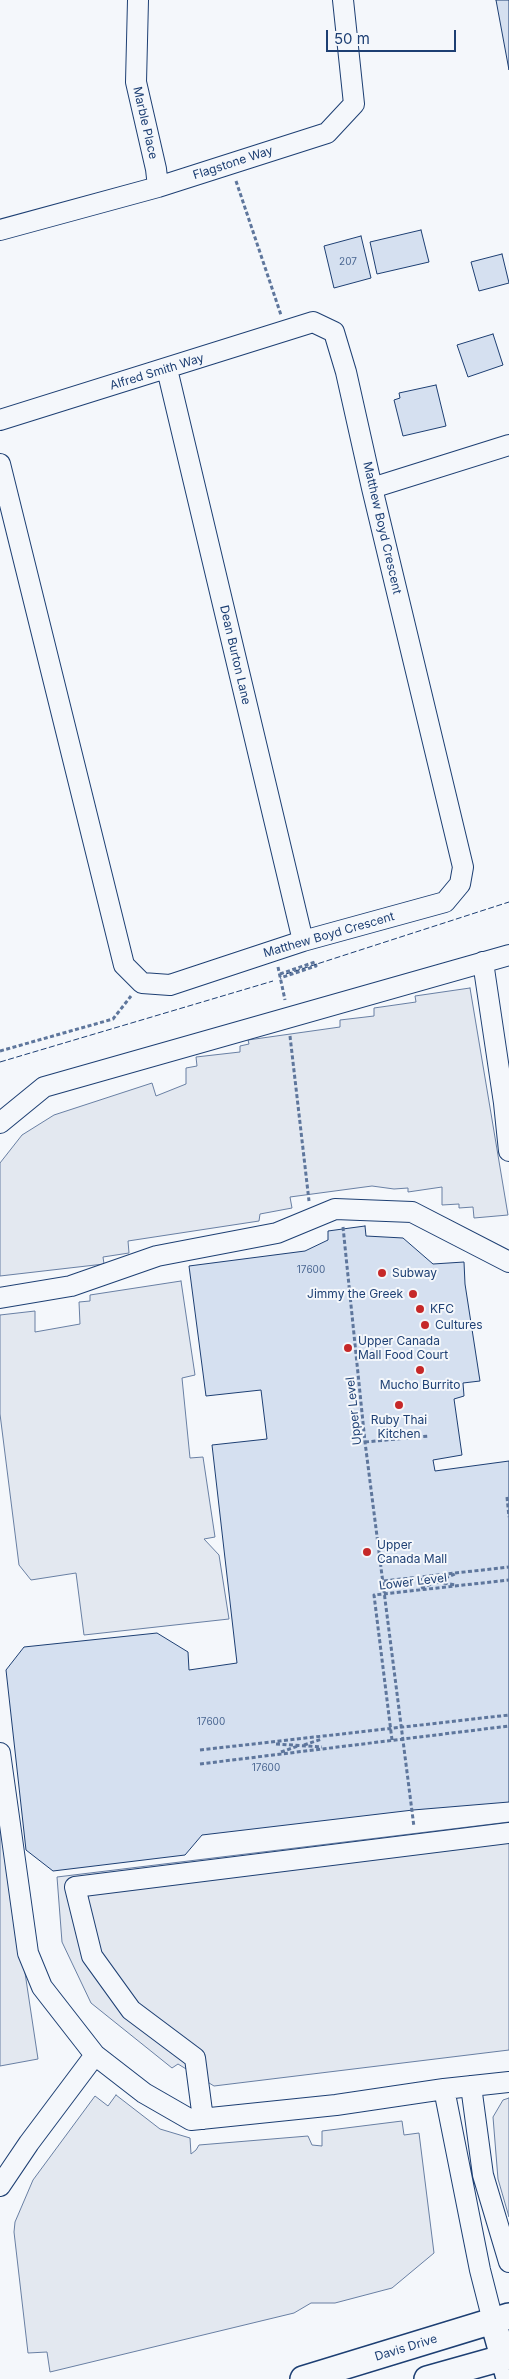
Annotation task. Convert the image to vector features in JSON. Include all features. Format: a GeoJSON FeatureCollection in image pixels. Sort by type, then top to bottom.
{"type":"FeatureCollection","features":[{"type":"Feature","properties":{"kind":"main road"},"geometry":{"type":"LineString","coordinates":[[427,2379],[507,2364],[501,2319]]}},
{"type":"Feature","properties":{"kind":"main road","name":"Davis Drive"},"geometry":{"type":"LineString","coordinates":[[303,2379],[501,2319]]}},
{"type":"Feature","properties":{"kind":"street","name":"Marble Place"},"geometry":{"type":"LineString","coordinates":[[138,0],[136,82],[156,169],[158,186]]}},
{"type":"Feature","properties":{"kind":"street","name":"Flagstone Way"},"geometry":{"type":"LineString","coordinates":[[0,230],[158,186],[327,133],[354,104],[343,0]]}},
{"type":"Feature","properties":{"kind":"street","name":"Alfred Smith Way"},"geometry":{"type":"LineString","coordinates":[[0,420],[313,322]]}},
{"type":"Feature","properties":{"kind":"street","name":"Matthew Boyd Crescent"},"geometry":{"type":"LineString","coordinates":[[142,982],[170,984],[303,941],[445,902],[460,884],[463,867],[346,372],[334,332],[313,322]]}},
{"type":"Feature","properties":{"kind":"street","name":"Dean Burton Lane"},"geometry":{"type":"LineString","coordinates":[[167,369],[303,941]]}},
{"type":"Feature","properties":{"kind":"street"},"geometry":{"type":"LineString","coordinates":[[372,488],[509,444]]}},
{"type":"Feature","properties":{"kind":"street"},"geometry":{"type":"LineString","coordinates":[[0,464],[124,965],[142,982]]}},
{"type":"Feature","properties":{"kind":"street"},"geometry":{"type":"LineString","coordinates":[[0,1122],[44,1087],[509,955]]}},
{"type":"Feature","properties":{"kind":"street"},"geometry":{"type":"LineString","coordinates":[[484,962],[509,1151]]}},
{"type":"Feature","properties":{"kind":"street"},"geometry":{"type":"LineString","coordinates":[[0,1298],[71,1286],[156,1256],[277,1233],[335,1209],[412,1212],[509,1262]]}},
{"type":"Feature","properties":{"kind":"street"},"geometry":{"type":"LineString","coordinates":[[0,1753],[28,1953],[42,1987],[95,2055],[144,2093],[191,2120],[336,2105],[444,2089],[509,2082]]}},
{"type":"Feature","properties":{"kind":"street"},"geometry":{"type":"LineString","coordinates":[[203,2119],[195,2058],[131,2010],[92,1956],[75,1887],[509,1833]]}},
{"type":"Feature","properties":{"kind":"street"},"geometry":{"type":"LineString","coordinates":[[0,2186],[29,2143],[95,2055]]}},
{"type":"Feature","properties":{"kind":"street"},"geometry":{"type":"LineString","coordinates":[[471,2086],[483,2175],[509,2262]]}},
{"type":"Feature","properties":{"kind":"street"},"geometry":{"type":"LineString","coordinates":[[444,2089],[480,2270],[501,2319]]}},
{"type":"Feature","properties":{"kind":"path"},"geometry":{"type":"LineString","coordinates":[[230,164],[286,331]]}},
{"type":"Feature","properties":{"kind":"path"},"geometry":{"type":"LineString","coordinates":[[315,962],[316,966],[280,976],[315,962]]}},
{"type":"Feature","properties":{"kind":"path"},"geometry":{"type":"LineString","coordinates":[[278,967],[287,1018],[311,1218]]}},
{"type":"Feature","properties":{"kind":"path"},"geometry":{"type":"LineString","coordinates":[[0,1051],[113,1019],[142,982]]}},
{"type":"Feature","properties":{"kind":"path","name":"Upper Level"},"geometry":{"type":"LineString","coordinates":[[342,1209],[365,1442],[403,1729],[413,1810],[415,1845]]}},
{"type":"Feature","properties":{"kind":"path"},"geometry":{"type":"LineString","coordinates":[[365,1442],[429,1436]]}},
{"type":"Feature","properties":{"kind":"path"},"geometry":{"type":"LineString","coordinates":[[507,1497],[509,1517]]}},
{"type":"Feature","properties":{"kind":"path"},"geometry":{"type":"LineString","coordinates":[[384,1580],[509,1567]]}},
{"type":"Feature","properties":{"kind":"path"},"geometry":{"type":"LineString","coordinates":[[416,1591],[458,1573]]}},
{"type":"Feature","properties":{"kind":"path"},"geometry":{"type":"LineString","coordinates":[[412,1578],[460,1585]]}},
{"type":"Feature","properties":{"kind":"path","name":"Lower Level"},"geometry":{"type":"LineString","coordinates":[[392,1740],[374,1595],[509,1580]]}},
{"type":"Feature","properties":{"kind":"path"},"geometry":{"type":"LineString","coordinates":[[200,1750],[403,1729],[509,1715]]}},
{"type":"Feature","properties":{"kind":"path"},"geometry":{"type":"LineString","coordinates":[[200,1764],[509,1726]]}},
{"type":"Feature","properties":{"kind":"path"},"geometry":{"type":"LineString","coordinates":[[273,1755],[329,1736]]}},
{"type":"Feature","properties":{"kind":"path"},"geometry":{"type":"LineString","coordinates":[[268,1743],[331,1748]]}},
{"type":"Feature","properties":{"kind":"shaded area"},"geometry":{"type":"Polygon","coordinates":[[[470,988],[508,1215],[474,1218],[473,1207],[459,1208],[459,1204],[442,1205],[442,1187],[408,1192],[408,1188],[394,1189],[372,1186],[290,1197],[292,1208],[260,1214],[259,1221],[128,1241],[129,1253],[103,1257],[104,1264],[0,1276],[0,1163],[22,1135],[54,1115],[152,1083],[156,1096],[186,1084],[186,1068],[197,1066],[196,1057],[240,1052],[240,1046],[249,1044],[248,1040],[340,1027],[340,1020],[374,1016],[374,1008],[416,1002],[415,996],[470,988]]]}},
{"type":"Feature","properties":{"kind":"shaded area"},"geometry":{"type":"Polygon","coordinates":[[[181,1281],[195,1375],[182,1378],[190,1458],[203,1457],[215,1537],[204,1539],[219,1555],[229,1619],[84,1635],[76,1573],[31,1580],[19,1565],[0,1414],[0,1315],[35,1311],[35,1332],[80,1324],[79,1302],[90,1301],[90,1295],[181,1281]]]}},
{"type":"Feature","properties":{"kind":"shaded area"},"geometry":{"type":"Polygon","coordinates":[[[0,1807],[38,2059],[0,2066],[0,1807]]]}},
{"type":"Feature","properties":{"kind":"shaded area"},"geometry":{"type":"Polygon","coordinates":[[[509,1822],[509,2050],[214,2086],[178,2064],[172,2068],[91,2003],[62,1942],[57,1877],[509,1822]]]}},
{"type":"Feature","properties":{"kind":"shaded area"},"geometry":{"type":"Polygon","coordinates":[[[116,2095],[160,2129],[190,2138],[191,2154],[199,2145],[308,2136],[312,2145],[322,2146],[322,2131],[402,2121],[404,2135],[419,2133],[434,2253],[392,2288],[335,2303],[311,2303],[294,2313],[50,2372],[47,2352],[28,2353],[14,2232],[15,2222],[33,2180],[95,2096],[108,2106],[116,2095]]]}},
{"type":"Feature","properties":{"kind":"shaded area"},"geometry":{"type":"Polygon","coordinates":[[[509,2098],[509,2217],[498,2179],[493,2117],[503,2100],[509,2098]]]}},
{"type":"Feature","properties":{"kind":"building"},"geometry":{"type":"Polygon","coordinates":[[[496,0],[509,0],[509,70],[496,0]]]}},
{"type":"Feature","properties":{"kind":"building"},"geometry":{"type":"Polygon","coordinates":[[[421,230],[429,262],[377,274],[370,242],[421,230]]]}},
{"type":"Feature","properties":{"kind":"building"},"geometry":{"type":"Polygon","coordinates":[[[361,236],[371,278],[334,288],[324,246],[361,236]]]}},
{"type":"Feature","properties":{"kind":"building"},"geometry":{"type":"Polygon","coordinates":[[[502,254],[509,283],[479,291],[471,262],[502,254]]]}},
{"type":"Feature","properties":{"kind":"building"},"geometry":{"type":"Polygon","coordinates":[[[493,334],[503,365],[468,377],[457,345],[493,334]]]}},
{"type":"Feature","properties":{"kind":"building"},"geometry":{"type":"Polygon","coordinates":[[[436,385],[446,426],[403,436],[394,400],[400,398],[399,393],[436,385]]]}},
{"type":"Feature","properties":{"kind":"building","name":"Upper Canada Mall"},"geometry":{"type":"Polygon","coordinates":[[[365,1226],[366,1236],[403,1238],[433,1264],[464,1262],[465,1284],[480,1381],[463,1383],[464,1396],[454,1399],[462,1455],[433,1460],[435,1471],[509,1461],[509,1802],[413,1810],[202,1835],[185,1855],[53,1871],[26,1850],[6,1670],[24,1647],[157,1633],[188,1652],[189,1670],[237,1663],[212,1445],[267,1439],[261,1390],[206,1396],[189,1266],[305,1251],[328,1240],[328,1231],[365,1226]]]}},
{"type":"Feature","properties":{"kind":"fence"},"geometry":{"type":"LineString","coordinates":[[286,974],[509,902]]}},
{"type":"Feature","properties":{"kind":"fence"},"geometry":{"type":"LineString","coordinates":[[0,1062],[273,981]]}},
{"type":"Feature","properties":{"kind":"place","name":"Subway"},"geometry":{"type":"Point","coordinates":[382,1273]}},
{"type":"Feature","properties":{"kind":"place","name":"Jimmy the Greek"},"geometry":{"type":"Point","coordinates":[413,1294]}},
{"type":"Feature","properties":{"kind":"place","name":"KFC"},"geometry":{"type":"Point","coordinates":[420,1309]}},
{"type":"Feature","properties":{"kind":"place","name":"Cultures"},"geometry":{"type":"Point","coordinates":[425,1325]}},
{"type":"Feature","properties":{"kind":"place","name":"Upper Canada Mall Food Court"},"geometry":{"type":"Point","coordinates":[348,1348]}},
{"type":"Feature","properties":{"kind":"place","name":"Mucho Burrito"},"geometry":{"type":"Point","coordinates":[420,1370]}},
{"type":"Feature","properties":{"kind":"place","name":"Ruby Thai Kitchen"},"geometry":{"type":"Point","coordinates":[399,1405]}},
{"type":"Feature","properties":{"kind":"place","name":"Upper Canada Mall"},"geometry":{"type":"Point","coordinates":[367,1552]}}]}
